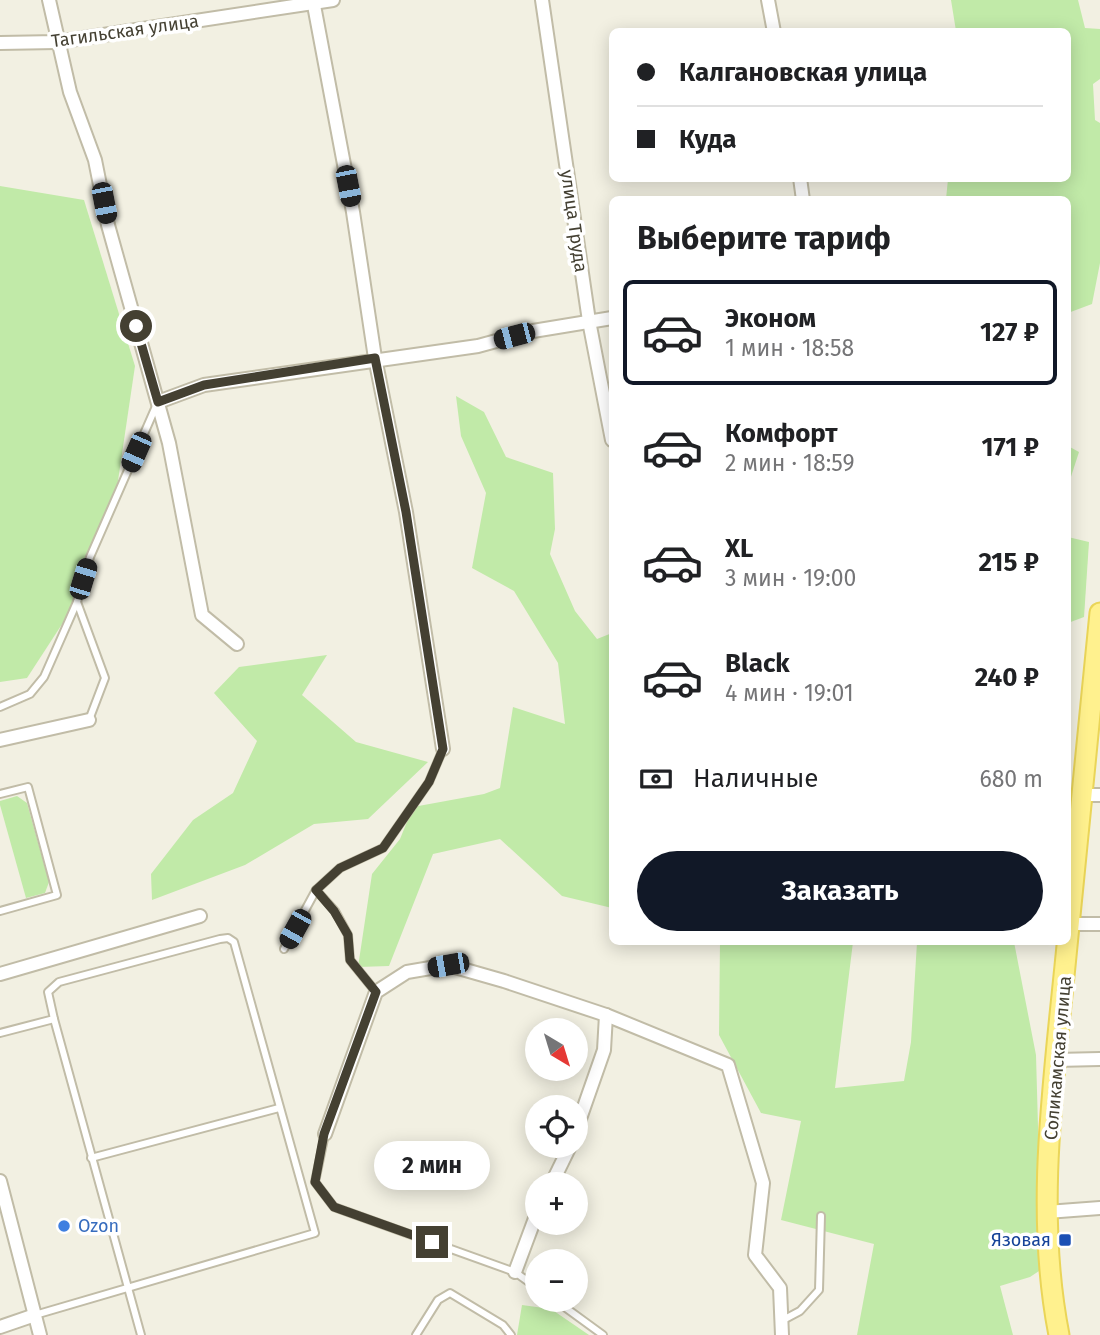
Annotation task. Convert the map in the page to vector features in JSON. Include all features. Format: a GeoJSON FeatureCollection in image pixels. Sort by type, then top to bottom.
{"type":"FeatureCollection","features":[{"type":"Feature","properties":{"kind":"main road","name":"Соликамская улица"},"geometry":{"type":"LineString","coordinates":[[1071,917],[1090,795],[1100,613]]}},
{"type":"Feature","properties":{"kind":"main road","name":"Соликамская улица"},"geometry":{"type":"LineString","coordinates":[[1059,1335],[1049,1285],[1047,1212],[1056,1060],[1068,945]]}},
{"type":"Feature","properties":{"kind":"street"},"geometry":{"type":"LineString","coordinates":[[48,0],[70,92],[95,160],[108,225],[169,443],[202,615],[237,643]]}},
{"type":"Feature","properties":{"kind":"street","name":"Тагильская улица"},"geometry":{"type":"LineString","coordinates":[[0,43],[57,42],[333,0]]}},
{"type":"Feature","properties":{"kind":"street","name":"улица Труда"},"geometry":{"type":"LineString","coordinates":[[542,0],[589,321],[609,424]]}},
{"type":"Feature","properties":{"kind":"street"},"geometry":{"type":"LineString","coordinates":[[768,0],[773,28]]}},
{"type":"Feature","properties":{"kind":"street"},"geometry":{"type":"LineString","coordinates":[[314,2],[353,212],[375,358],[406,512],[443,749]]}},
{"type":"Feature","properties":{"kind":"street"},"geometry":{"type":"LineString","coordinates":[[158,402],[204,385],[375,358],[478,346],[533,331],[609,318]]}},
{"type":"Feature","properties":{"kind":"street"},"geometry":{"type":"LineString","coordinates":[[0,740],[89,720]]}},
{"type":"Feature","properties":{"kind":"street"},"geometry":{"type":"LineString","coordinates":[[0,972],[200,916]]}},
{"type":"Feature","properties":{"kind":"street"},"geometry":{"type":"LineString","coordinates":[[1071,923],[1100,924]]}},
{"type":"Feature","properties":{"kind":"street"},"geometry":{"type":"LineString","coordinates":[[324,1134],[376,992],[407,972],[448,965],[606,1015],[728,1065],[763,1183],[755,1255],[780,1288],[782,1335]]}},
{"type":"Feature","properties":{"kind":"street"},"geometry":{"type":"LineString","coordinates":[[588,1096],[604,1051],[606,1015]]}},
{"type":"Feature","properties":{"kind":"street"},"geometry":{"type":"LineString","coordinates":[[1056,1060],[1100,1059]]}},
{"type":"Feature","properties":{"kind":"street"},"geometry":{"type":"LineString","coordinates":[[0,1181],[40,1335]]}},
{"type":"Feature","properties":{"kind":"street"},"geometry":{"type":"LineString","coordinates":[[1047,1212],[1100,1208]]}},
{"type":"Feature","properties":{"kind":"street"},"geometry":{"type":"LineString","coordinates":[[515,1272],[529,1235]]}},
{"type":"Feature","properties":{"kind":"street"},"geometry":{"type":"LineString","coordinates":[[0,1327],[35,1315]]}},
{"type":"Feature","properties":{"kind":"lane"},"geometry":{"type":"LineString","coordinates":[[0,707],[30,694],[44,677],[77,602],[90,557],[158,402]]}},
{"type":"Feature","properties":{"kind":"lane"},"geometry":{"type":"LineString","coordinates":[[77,602],[105,678],[89,720]]}},
{"type":"Feature","properties":{"kind":"lane"},"geometry":{"type":"LineString","coordinates":[[284,949],[316,890],[340,868],[383,848],[429,782],[443,749]]}},
{"type":"Feature","properties":{"kind":"lane"},"geometry":{"type":"LineString","coordinates":[[0,794],[28,787],[57,895],[0,911]]}},
{"type":"Feature","properties":{"kind":"lane"},"geometry":{"type":"LineString","coordinates":[[316,890],[334,911],[348,935],[350,960],[376,992]]}},
{"type":"Feature","properties":{"kind":"lane"},"geometry":{"type":"LineString","coordinates":[[35,1315],[128,1288],[315,1233],[237,949],[228,938],[59,982],[48,992],[91,1158],[128,1288],[141,1335]]}},
{"type":"Feature","properties":{"kind":"lane"},"geometry":{"type":"LineString","coordinates":[[0,1033],[54,1018]]}},
{"type":"Feature","properties":{"kind":"lane"},"geometry":{"type":"LineString","coordinates":[[91,1158],[279,1108]]}},
{"type":"Feature","properties":{"kind":"lane"},"geometry":{"type":"LineString","coordinates":[[324,1134],[315,1182],[334,1207],[515,1272],[525,1279]]}},
{"type":"Feature","properties":{"kind":"lane"},"geometry":{"type":"LineString","coordinates":[[783,1320],[800,1311],[819,1290],[821,1216]]}},
{"type":"Feature","properties":{"kind":"lane"},"geometry":{"type":"LineString","coordinates":[[416,1335],[438,1300],[450,1293],[503,1325],[511,1335]]}},
{"type":"Feature","properties":{"kind":"lane"},"geometry":{"type":"LineString","coordinates":[[571,1312],[603,1335]]}},
{"type":"Feature","properties":{"kind":"green space"},"geometry":{"type":"Polygon","coordinates":[[[951,0],[1078,0],[1085,28],[1100,29],[1100,79],[1093,84],[1095,120],[1100,123],[1100,263],[1092,304],[1071,312],[1071,196],[946,196],[948,182],[1071,182],[1071,28],[956,28],[951,0]]]}},
{"type":"Feature","properties":{"kind":"green space"},"geometry":{"type":"Polygon","coordinates":[[[0,186],[84,200],[135,366],[115,501],[66,618],[27,678],[0,682],[0,186]]]}},
{"type":"Feature","properties":{"kind":"green space"},"geometry":{"type":"Polygon","coordinates":[[[456,396],[484,412],[506,457],[553,473],[555,529],[550,554],[575,611],[597,639],[609,634],[609,907],[562,896],[500,839],[433,854],[389,966],[358,967],[372,874],[400,839],[413,807],[484,794],[500,788],[513,707],[565,724],[558,663],[514,591],[472,568],[486,493],[461,436],[456,396]]]}},
{"type":"Feature","properties":{"kind":"green space"},"geometry":{"type":"Polygon","coordinates":[[[1071,448],[1079,452],[1071,477],[1071,448]]]}},
{"type":"Feature","properties":{"kind":"green space"},"geometry":{"type":"Polygon","coordinates":[[[1071,538],[1089,542],[1084,617],[1071,622],[1071,538]]]}},
{"type":"Feature","properties":{"kind":"green space"},"geometry":{"type":"Polygon","coordinates":[[[327,655],[302,695],[356,742],[428,762],[368,819],[314,824],[245,865],[152,900],[151,874],[193,820],[233,793],[257,741],[214,693],[239,667],[327,655]]]}},
{"type":"Feature","properties":{"kind":"green space"},"geometry":{"type":"Polygon","coordinates":[[[17,796],[27,803],[49,882],[45,893],[26,898],[0,805],[0,801],[17,796]]]}},
{"type":"Feature","properties":{"kind":"green space"},"geometry":{"type":"Polygon","coordinates":[[[720,945],[853,945],[835,1088],[904,1081],[911,1042],[917,945],[1015,945],[1036,1055],[1042,1269],[1030,1277],[1000,1286],[1013,1335],[857,1335],[874,1244],[781,1220],[801,1121],[761,1113],[719,1035],[720,945]]]}},
{"type":"Feature","properties":{"kind":"green space"},"geometry":{"type":"Polygon","coordinates":[[[522,1305],[525,1305],[525,1312],[555,1312],[589,1335],[517,1335],[522,1305]]]}},
{"type":"Feature","properties":{"kind":"place","name":"Ozon"},"geometry":{"type":"Point","coordinates":[64,1226]}},
{"type":"Feature","properties":{"kind":"place","name":"Язовая"},"geometry":{"type":"Point","coordinates":[1065,1240]}},
{"type":"Feature","properties":{"kind":"route"},"geometry":{"type":"LineString","coordinates":[[136,326],[158,402],[204,385],[375,358],[406,512],[433,668],[443,749],[429,782],[383,848],[340,868],[316,890],[334,911],[348,935],[350,960],[376,992],[324,1134],[315,1182],[325,1199],[334,1207],[432,1242]]}}]}
